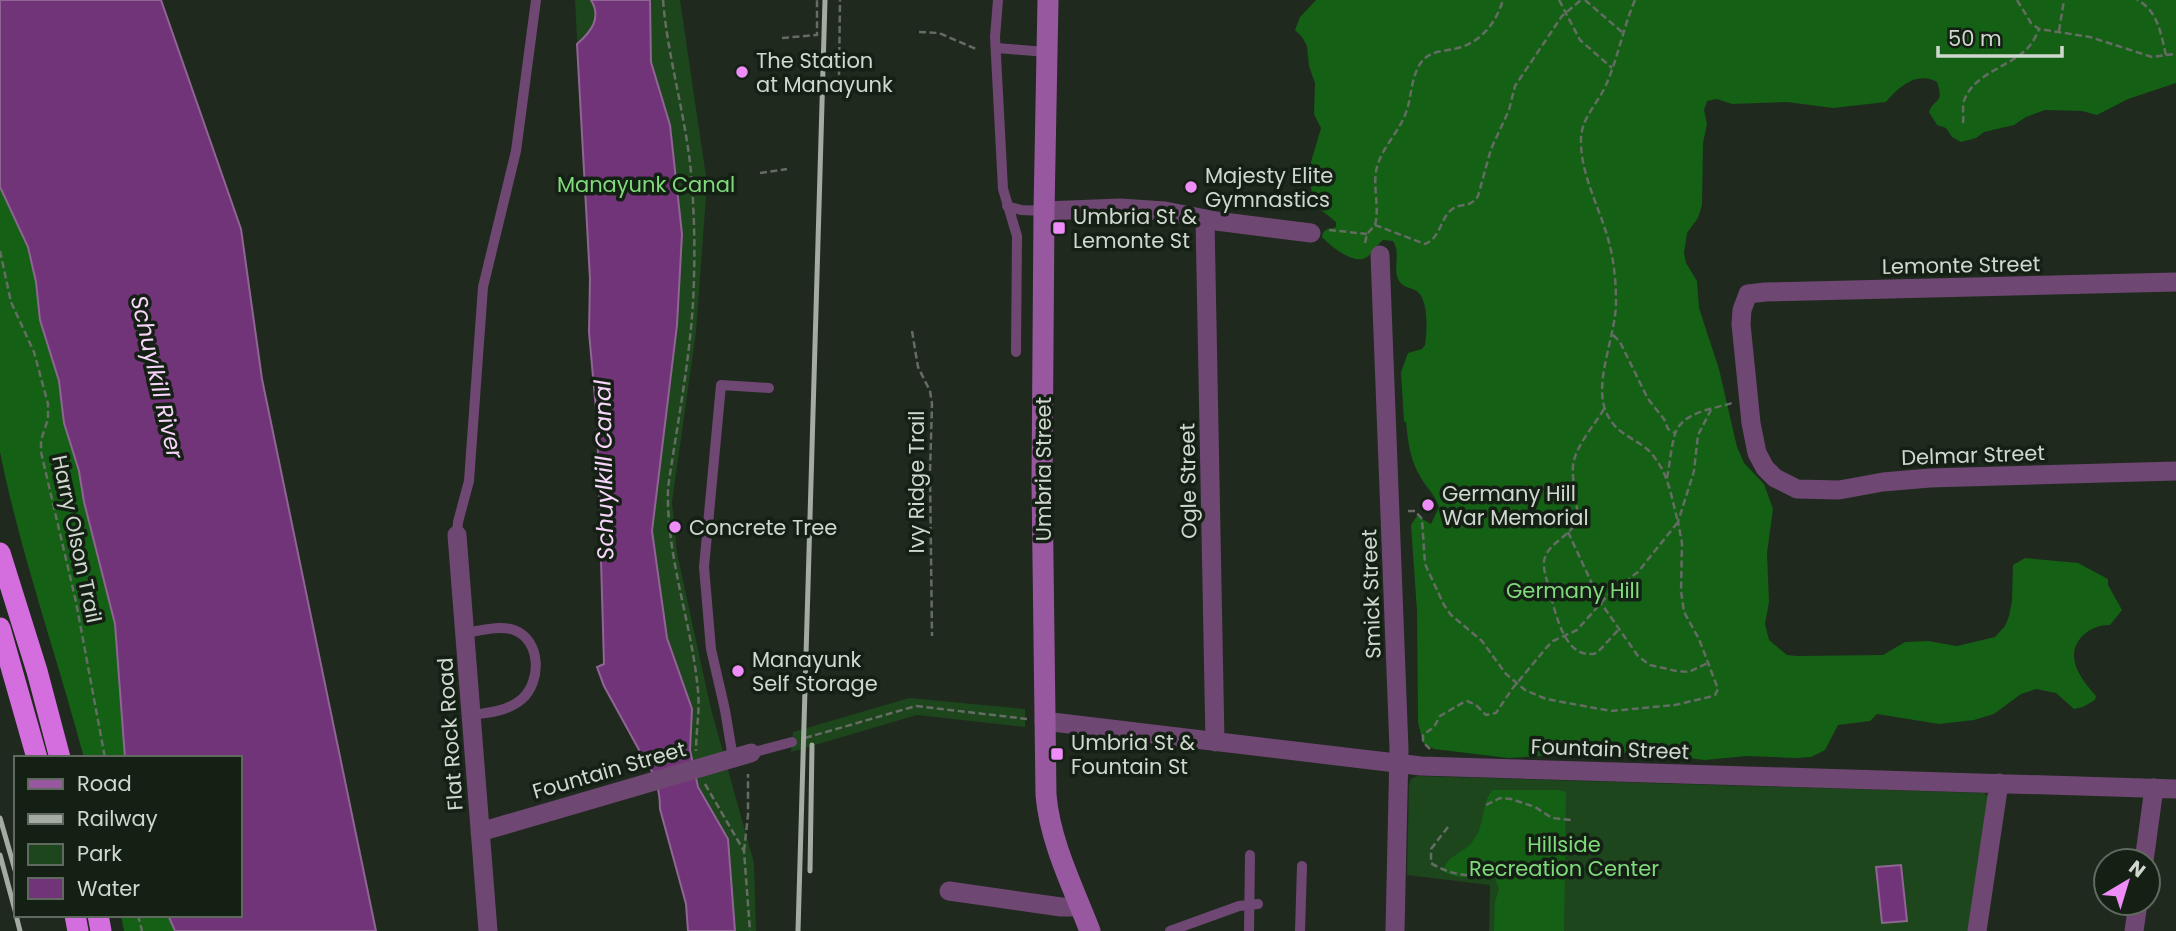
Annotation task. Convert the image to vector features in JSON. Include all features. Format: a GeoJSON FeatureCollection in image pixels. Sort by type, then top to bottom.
{"type":"FeatureCollection","features":[{"type":"Feature","properties":{"kind":"highway"},"geometry":{"type":"LineString","coordinates":[[0,553],[37,671],[59,756]]}},
{"type":"Feature","properties":{"kind":"highway"},"geometry":{"type":"LineString","coordinates":[[0,628],[36,756]]}},
{"type":"Feature","properties":{"kind":"main road","name":"Umbria Street"},"geometry":{"type":"LineString","coordinates":[[1048,0],[1034,720],[1048,811],[1056,843],[1090,931]]}},
{"type":"Feature","properties":{"kind":"street"},"geometry":{"type":"LineString","coordinates":[[1044,211],[1165,211],[1311,233]]}},
{"type":"Feature","properties":{"kind":"street","name":"Ogle Street"},"geometry":{"type":"LineString","coordinates":[[1205,219],[1214,741]]}},
{"type":"Feature","properties":{"kind":"street","name":"Smick Street"},"geometry":{"type":"LineString","coordinates":[[1373,250],[1390,511],[1399,764],[1395,931]]}},
{"type":"Feature","properties":{"kind":"street","name":"Lemonte Street"},"geometry":{"type":"LineString","coordinates":[[1748,397],[1741,324],[1742,310],[1748,294],[2176,282]]}},
{"type":"Feature","properties":{"kind":"street","name":"Delmar Street"},"geometry":{"type":"LineString","coordinates":[[1748,397],[1757,453],[1765,468],[1775,478],[1797,489],[1824,491],[1930,478],[2176,471]]}},
{"type":"Feature","properties":{"kind":"street","name":"Flat Rock Road"},"geometry":{"type":"LineString","coordinates":[[457,534],[488,931]]}},
{"type":"Feature","properties":{"kind":"street","name":"Fountain Street"},"geometry":{"type":"LineString","coordinates":[[1034,720],[1421,766],[2176,789]]}},
{"type":"Feature","properties":{"kind":"street","name":"Fountain Street"},"geometry":{"type":"LineString","coordinates":[[480,832],[742,756]]}},
{"type":"Feature","properties":{"kind":"street"},"geometry":{"type":"LineString","coordinates":[[1977,931],[1999,783]]}},
{"type":"Feature","properties":{"kind":"street"},"geometry":{"type":"LineString","coordinates":[[2146,847],[2154,788]]}},
{"type":"Feature","properties":{"kind":"street"},"geometry":{"type":"LineString","coordinates":[[949,891],[1061,907],[1081,907]]}},
{"type":"Feature","properties":{"kind":"lane"},"geometry":{"type":"LineString","coordinates":[[457,534],[469,481],[483,287],[516,151],[536,0]]}},
{"type":"Feature","properties":{"kind":"lane"},"geometry":{"type":"LineString","coordinates":[[998,0],[995,37],[1002,177],[1007,206],[1017,236],[1016,352]]}},
{"type":"Feature","properties":{"kind":"lane"},"geometry":{"type":"LineString","coordinates":[[997,48],[1046,52]]}},
{"type":"Feature","properties":{"kind":"lane"},"geometry":{"type":"LineString","coordinates":[[1007,206],[1044,211]]}},
{"type":"Feature","properties":{"kind":"lane"},"geometry":{"type":"LineString","coordinates":[[769,388],[721,385],[704,567],[711,649],[725,710],[742,756],[792,742]]}},
{"type":"Feature","properties":{"kind":"lane"},"geometry":{"type":"LineString","coordinates":[[465,632],[514,630],[527,641],[536,659],[533,682],[521,699],[499,711],[471,715]]}},
{"type":"Feature","properties":{"kind":"lane"},"geometry":{"type":"LineString","coordinates":[[1249,931],[1254,904],[1250,855]]}},
{"type":"Feature","properties":{"kind":"lane"},"geometry":{"type":"LineString","coordinates":[[1300,931],[1296,905],[1303,866]]}},
{"type":"Feature","properties":{"kind":"lane"},"geometry":{"type":"LineString","coordinates":[[1170,931],[1254,904]]}},
{"type":"Feature","properties":{"kind":"path"},"geometry":{"type":"LineString","coordinates":[[663,0],[692,184],[694,276],[668,488],[668,509],[672,552],[698,702]]}},
{"type":"Feature","properties":{"kind":"path"},"geometry":{"type":"LineString","coordinates":[[782,38],[817,35],[817,0]]}},
{"type":"Feature","properties":{"kind":"path"},"geometry":{"type":"LineString","coordinates":[[839,75],[840,0]]}},
{"type":"Feature","properties":{"kind":"path"},"geometry":{"type":"LineString","coordinates":[[1367,234],[1375,225],[1377,216],[1377,166],[1406,112],[1420,64],[1433,52],[1456,49],[1479,38],[1493,24],[1503,0]]}},
{"type":"Feature","properties":{"kind":"path"},"geometry":{"type":"LineString","coordinates":[[1559,0],[1580,40],[1612,68]]}},
{"type":"Feature","properties":{"kind":"path"},"geometry":{"type":"LineString","coordinates":[[1375,225],[1425,244],[1435,237],[1455,206],[1474,202],[1491,149],[1509,110],[1515,86],[1566,12],[1583,0],[1622,32]]}},
{"type":"Feature","properties":{"kind":"path"},"geometry":{"type":"LineString","coordinates":[[1620,628],[1602,649],[1591,655],[1584,654],[1563,636],[1544,560],[1552,546],[1568,532],[1577,517],[1572,485],[1574,459],[1604,409],[1605,375],[1616,302],[1614,268],[1605,228],[1589,183],[1581,143],[1582,128],[1591,107],[1605,86],[1622,32],[1636,0]]}},
{"type":"Feature","properties":{"kind":"path"},"geometry":{"type":"LineString","coordinates":[[2017,0],[2039,29],[2090,37],[2152,57],[2176,54]]}},
{"type":"Feature","properties":{"kind":"path"},"geometry":{"type":"LineString","coordinates":[[2059,31],[2064,0]]}},
{"type":"Feature","properties":{"kind":"path"},"geometry":{"type":"LineString","coordinates":[[2137,0],[2149,9],[2155,18],[2166,55]]}},
{"type":"Feature","properties":{"kind":"path"},"geometry":{"type":"LineString","coordinates":[[1963,123],[1965,100],[1970,92],[1992,71],[2021,54],[2032,43],[2039,29]]}},
{"type":"Feature","properties":{"kind":"path"},"geometry":{"type":"LineString","coordinates":[[919,32],[939,33],[976,49]]}},
{"type":"Feature","properties":{"kind":"path"},"geometry":{"type":"LineString","coordinates":[[760,173],[787,169]]}},
{"type":"Feature","properties":{"kind":"path"},"geometry":{"type":"LineString","coordinates":[[1311,233],[1321,228],[1367,234]]}},
{"type":"Feature","properties":{"kind":"path"},"geometry":{"type":"LineString","coordinates":[[1367,234],[1373,250]]}},
{"type":"Feature","properties":{"kind":"path","name":"Harry Olson Trail"},"geometry":{"type":"LineString","coordinates":[[0,251],[11,303],[34,352],[48,404],[48,419],[41,440],[41,452],[76,602],[105,756]]}},
{"type":"Feature","properties":{"kind":"path","name":"Ivy Ridge Trail"},"geometry":{"type":"LineString","coordinates":[[912,331],[918,367],[930,391],[932,404],[932,636]]}},
{"type":"Feature","properties":{"kind":"path"},"geometry":{"type":"LineString","coordinates":[[1613,335],[1620,342],[1648,399],[1664,419],[1668,429],[1675,433]]}},
{"type":"Feature","properties":{"kind":"path"},"geometry":{"type":"LineString","coordinates":[[1667,478],[1675,433],[1681,423],[1688,418],[1748,397]]}},
{"type":"Feature","properties":{"kind":"path"},"geometry":{"type":"LineString","coordinates":[[1390,511],[1419,513],[1422,519],[1425,564],[1437,594],[1451,615],[1482,641],[1506,674],[1525,690],[1546,699],[1611,712],[1675,705],[1709,697],[1717,693],[1699,639],[1684,612],[1681,591],[1682,543],[1667,478],[1655,457],[1621,434],[1604,409]]}},
{"type":"Feature","properties":{"kind":"path"},"geometry":{"type":"LineString","coordinates":[[1430,755],[1431,750],[1423,742],[1423,735],[1434,727],[1440,716],[1467,701],[1476,705],[1486,715],[1496,713],[1517,683],[1553,641],[1581,626],[1609,594],[1644,567],[1678,522],[1694,471],[1698,435],[1711,410]]}},
{"type":"Feature","properties":{"kind":"path"},"geometry":{"type":"LineString","coordinates":[[1568,532],[1601,603],[1620,628],[1631,649],[1650,665],[1676,671],[1689,672],[1708,663]]}},
{"type":"Feature","properties":{"kind":"path"},"geometry":{"type":"LineString","coordinates":[[792,742],[916,706],[1034,720]]}},
{"type":"Feature","properties":{"kind":"path"},"geometry":{"type":"LineString","coordinates":[[742,756],[744,851],[750,931]]}},
{"type":"Feature","properties":{"kind":"path"},"geometry":{"type":"LineString","coordinates":[[1486,805],[1500,798],[1511,799],[1535,807],[1552,818],[1570,820]]}},
{"type":"Feature","properties":{"kind":"path"},"geometry":{"type":"LineString","coordinates":[[1448,827],[1431,849],[1431,863],[1443,870],[1462,875],[1492,876]]}},
{"type":"Feature","properties":{"kind":"path"},"geometry":{"type":"LineString","coordinates":[[733,830],[744,851]]}},
{"type":"Feature","properties":{"kind":"green space","name":"Manayunk Canal"},"geometry":{"type":"Polygon","coordinates":[[[575,0],[680,0],[707,183],[696,332],[672,502],[677,553],[711,709],[754,863],[756,931],[688,931],[686,904],[652,770],[604,686],[597,667],[604,664],[597,421],[589,332],[590,279],[575,0]]]}},
{"type":"Feature","properties":{"kind":"green space","name":"Germany Hill"},"geometry":{"type":"Polygon","coordinates":[[[1316,0],[2176,0],[2176,83],[2128,99],[2097,115],[2082,111],[2045,110],[2014,125],[1984,132],[1976,138],[1961,142],[1952,137],[1946,128],[1937,125],[1929,112],[1940,94],[1937,82],[1929,79],[1909,82],[1886,102],[1833,108],[1787,102],[1732,104],[1717,99],[1707,101],[1704,110],[1707,124],[1703,143],[1702,205],[1698,218],[1687,233],[1684,253],[1686,263],[1697,281],[1699,308],[1719,369],[1737,447],[1744,463],[1764,484],[1773,509],[1767,553],[1769,602],[1765,624],[1769,640],[1787,655],[1883,655],[1905,642],[1928,641],[1957,646],[1995,637],[2005,626],[2009,616],[2013,565],[2025,558],[2078,563],[2108,579],[2108,585],[2122,610],[2110,625],[2096,627],[2083,635],[2075,648],[2076,667],[2096,696],[2095,700],[2074,709],[2056,693],[2036,689],[2021,694],[1994,714],[1974,720],[1939,724],[1877,714],[1870,721],[1838,725],[1825,750],[1811,757],[1796,758],[1746,756],[1705,760],[1645,753],[1591,753],[1508,758],[1434,749],[1423,743],[1418,722],[1417,611],[1411,525],[1417,516],[1431,524],[1439,507],[1412,458],[1404,422],[1401,372],[1408,353],[1422,349],[1425,345],[1427,324],[1424,302],[1417,291],[1404,286],[1398,279],[1393,241],[1383,240],[1367,257],[1356,259],[1337,250],[1322,237],[1325,231],[1336,227],[1336,222],[1320,209],[1312,196],[1309,169],[1321,128],[1314,114],[1315,83],[1309,66],[1307,46],[1295,30],[1300,17],[1316,0]]]}},
{"type":"Feature","properties":{"kind":"green space"},"geometry":{"type":"Polygon","coordinates":[[[0,187],[28,247],[36,282],[40,320],[59,381],[64,423],[79,471],[84,502],[115,624],[125,756],[83,756],[29,568],[0,452],[0,187]]]}},
{"type":"Feature","properties":{"kind":"green space"},"geometry":{"type":"Polygon","coordinates":[[[909,698],[1025,709],[1025,727],[917,715],[791,752],[793,732],[909,698]]]}},
{"type":"Feature","properties":{"kind":"green space","name":"Hillside Recreation Center"},"geometry":{"type":"Polygon","coordinates":[[[1417,776],[1984,793],[1988,797],[1971,931],[1489,931],[1490,885],[1407,875],[1409,785],[1411,779],[1417,776]]]}},
{"type":"Feature","properties":{"kind":"green space"},"geometry":{"type":"Polygon","coordinates":[[[1492,790],[1566,792],[1564,931],[1494,931],[1495,902],[1499,889],[1494,875],[1460,877],[1443,871],[1451,858],[1469,845],[1477,835],[1492,790]]]}},
{"type":"Feature","properties":{"kind":"green space"},"geometry":{"type":"Polygon","coordinates":[[[121,917],[169,917],[175,931],[124,931],[121,917]]]}},
{"type":"Feature","properties":{"kind":"water","name":"Schuylkill River"},"geometry":{"type":"Polygon","coordinates":[[[0,0],[161,0],[241,229],[262,379],[376,931],[175,931],[169,917],[242,917],[242,756],[125,756],[115,624],[84,502],[79,471],[64,423],[59,381],[40,320],[36,282],[28,247],[0,187],[0,0]]]}},
{"type":"Feature","properties":{"kind":"water","name":"Manayunk Canal"},"geometry":{"type":"Polygon","coordinates":[[[591,0],[650,0],[651,62],[670,125],[682,234],[677,325],[652,531],[667,638],[692,709],[690,750],[698,787],[728,839],[735,931],[688,931],[686,904],[652,770],[604,686],[597,667],[604,664],[597,421],[589,332],[590,279],[577,44],[587,35],[595,19],[591,0]]]}},
{"type":"Feature","properties":{"kind":"water"},"geometry":{"type":"Polygon","coordinates":[[[1901,865],[1907,921],[1882,923],[1876,867],[1901,865]]]}},
{"type":"Feature","properties":{"kind":"railway"},"geometry":{"type":"LineString","coordinates":[[798,931],[825,0]]}},
{"type":"Feature","properties":{"kind":"railway"},"geometry":{"type":"LineString","coordinates":[[810,871],[812,745]]}},
{"type":"Feature","properties":{"kind":"railway"},"geometry":{"type":"LineString","coordinates":[[0,818],[14,867]]}},
{"type":"Feature","properties":{"kind":"railway"},"geometry":{"type":"LineString","coordinates":[[0,855],[14,907]]}},
{"type":"Feature","properties":{"kind":"railway"},"geometry":{"type":"LineString","coordinates":[[16,917],[20,931]]}},
{"type":"Feature","properties":{"kind":"place","name":"The Station at Manayunk"},"geometry":{"type":"Point","coordinates":[742,72]}},
{"type":"Feature","properties":{"kind":"place","name":"Majesty Elite Gymnastics"},"geometry":{"type":"Point","coordinates":[1191,187]}},
{"type":"Feature","properties":{"kind":"place","name":"Umbria St & Lemonte St"},"geometry":{"type":"Point","coordinates":[1059,228]}},
{"type":"Feature","properties":{"kind":"place","name":"Germany Hill War Memorial"},"geometry":{"type":"Point","coordinates":[1428,505]}},
{"type":"Feature","properties":{"kind":"place","name":"Concrete Tree"},"geometry":{"type":"Point","coordinates":[675,527]}},
{"type":"Feature","properties":{"kind":"place","name":"Manayunk Self Storage"},"geometry":{"type":"Point","coordinates":[738,671]}},
{"type":"Feature","properties":{"kind":"place","name":"Umbria St & Fountain St"},"geometry":{"type":"Point","coordinates":[1057,754]}},
{"type":"Feature","properties":{"kind":"water label","name":"Schuylkill Canal"},"geometry":{"type":"Point","coordinates":[604,470]}}]}
